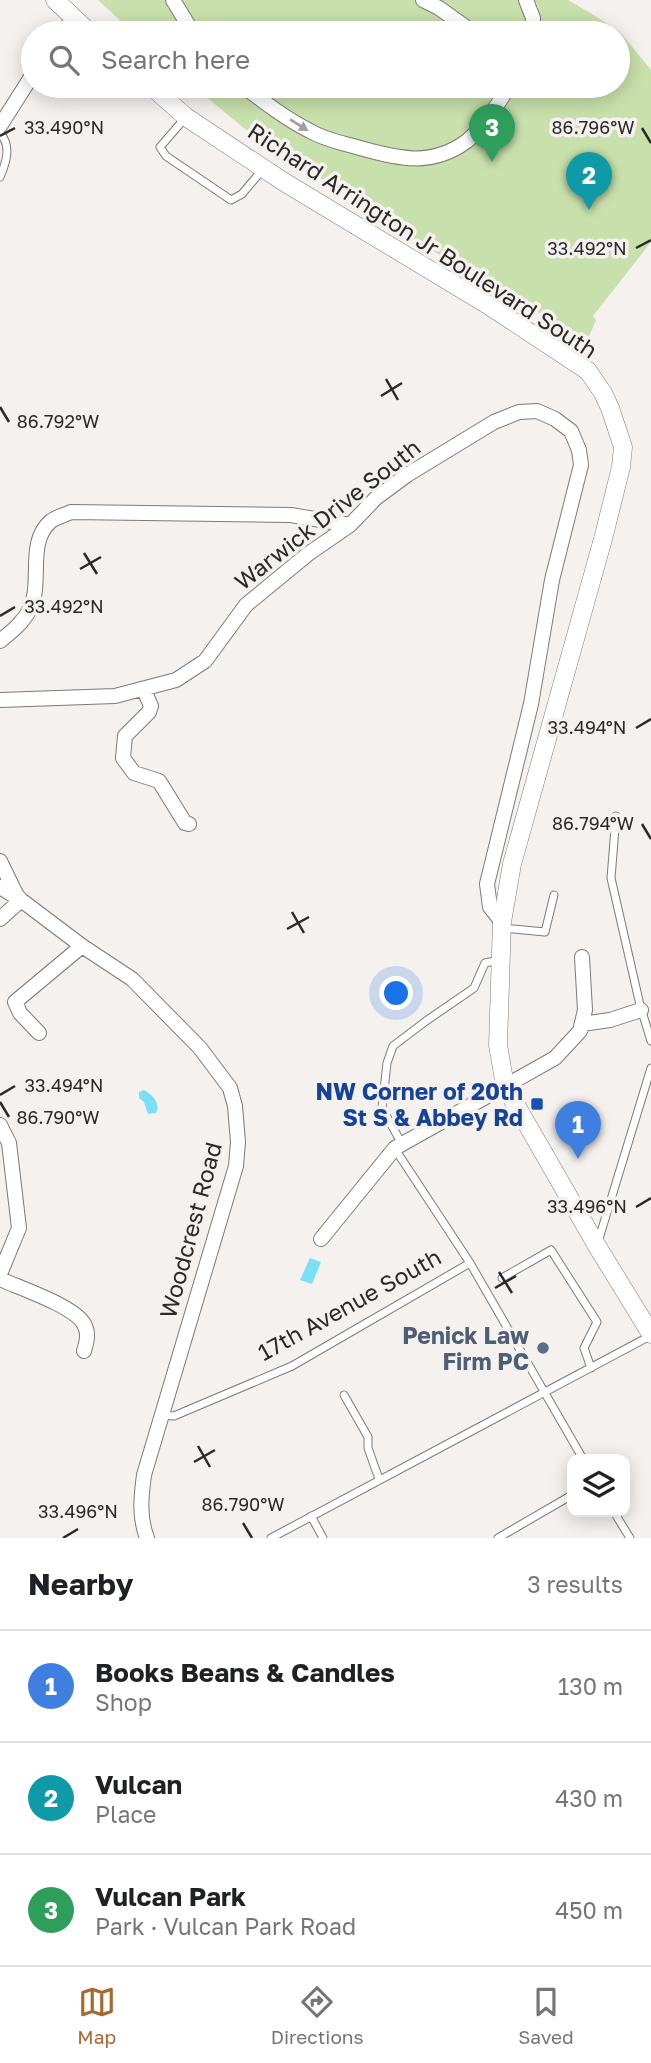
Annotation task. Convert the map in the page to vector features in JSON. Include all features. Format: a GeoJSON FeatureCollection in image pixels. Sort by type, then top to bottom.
{"type":"FeatureCollection","features":[{"type":"Feature","properties":{"kind":"street"},"geometry":{"type":"LineString","coordinates":[[55,0],[76,21]]}},
{"type":"Feature","properties":{"kind":"street"},"geometry":{"type":"LineString","coordinates":[[173,0],[186,21]]}},
{"type":"Feature","properties":{"kind":"street"},"geometry":{"type":"LineString","coordinates":[[423,0],[457,21]]}},
{"type":"Feature","properties":{"kind":"street"},"geometry":{"type":"LineString","coordinates":[[526,0],[533,21]]}},
{"type":"Feature","properties":{"kind":"street"},"geometry":{"type":"LineString","coordinates":[[0,126],[21,93]]}},
{"type":"Feature","properties":{"kind":"street","name":"Richard Arrington Jr Boulevard South"},"geometry":{"type":"LineString","coordinates":[[165,98],[186,117],[263,168],[488,306],[588,371],[603,393],[619,432],[623,447],[621,467],[512,864],[502,925],[498,1045],[505,1086],[651,1335]]}},
{"type":"Feature","properties":{"kind":"street"},"geometry":{"type":"LineString","coordinates":[[260,98],[322,137],[401,159],[443,155],[468,140],[501,98]]}},
{"type":"Feature","properties":{"kind":"street","name":"Warwick Drive South"},"geometry":{"type":"LineString","coordinates":[[0,700],[115,696],[176,680],[205,661],[246,605],[308,554],[350,525],[376,498],[407,475],[494,422],[519,412],[537,411],[555,419],[571,431],[579,450],[581,466],[552,580],[531,704],[487,884],[490,907],[502,925]]}},
{"type":"Feature","properties":{"kind":"street"},"geometry":{"type":"LineString","coordinates":[[0,641],[19,626],[30,609],[36,586],[38,539],[51,521],[71,512],[291,515],[350,525]]}},
{"type":"Feature","properties":{"kind":"street"},"geometry":{"type":"LineString","coordinates":[[144,690],[151,706],[149,712],[125,736],[123,758],[134,773],[159,781],[185,823],[189,824]]}},
{"type":"Feature","properties":{"kind":"street","name":"Woodcrest Road"},"geometry":{"type":"LineString","coordinates":[[0,861],[21,900],[82,946],[132,979],[200,1048],[230,1088],[235,1106],[238,1142],[236,1166],[144,1475],[140,1502],[146,1538]]}},
{"type":"Feature","properties":{"kind":"street"},"geometry":{"type":"LineString","coordinates":[[0,887],[21,900],[0,919]]}},
{"type":"Feature","properties":{"kind":"street"},"geometry":{"type":"LineString","coordinates":[[39,1033],[20,1013],[15,1002],[82,946]]}},
{"type":"Feature","properties":{"kind":"street"},"geometry":{"type":"LineString","coordinates":[[321,1239],[398,1146],[555,1058],[580,1031],[585,1010],[582,957]]}},
{"type":"Feature","properties":{"kind":"street"},"geometry":{"type":"LineString","coordinates":[[582,1024],[610,1020],[644,1006]]}},
{"type":"Feature","properties":{"kind":"street"},"geometry":{"type":"LineString","coordinates":[[0,1125],[9,1143],[19,1228],[0,1276],[71,1310],[83,1322],[88,1337],[84,1350]]}},
{"type":"Feature","properties":{"kind":"lane"},"geometry":{"type":"LineString","coordinates":[[186,117],[160,148],[166,156],[231,200],[242,194],[263,168]]}},
{"type":"Feature","properties":{"kind":"lane"},"geometry":{"type":"LineString","coordinates":[[0,133],[7,146],[0,177]]}},
{"type":"Feature","properties":{"kind":"lane"},"geometry":{"type":"LineString","coordinates":[[616,816],[611,878],[651,1041]]}},
{"type":"Feature","properties":{"kind":"lane"},"geometry":{"type":"LineString","coordinates":[[502,925],[545,932],[554,895]]}},
{"type":"Feature","properties":{"kind":"lane","name":"17th Avenue South"},"geometry":{"type":"LineString","coordinates":[[161,1415],[174,1416],[292,1366],[470,1263],[398,1146],[382,1108],[387,1063],[393,1046],[474,988],[485,963],[501,959]]}},
{"type":"Feature","properties":{"kind":"lane"},"geometry":{"type":"LineString","coordinates":[[597,1246],[651,1068]]}},
{"type":"Feature","properties":{"kind":"lane"},"geometry":{"type":"LineString","coordinates":[[502,1278],[551,1250],[597,1322],[584,1348],[591,1368]]}},
{"type":"Feature","properties":{"kind":"lane"},"geometry":{"type":"LineString","coordinates":[[470,1263],[580,1454]]}},
{"type":"Feature","properties":{"kind":"lane"},"geometry":{"type":"LineString","coordinates":[[271,1538],[651,1335]]}},
{"type":"Feature","properties":{"kind":"lane"},"geometry":{"type":"LineString","coordinates":[[344,1395],[368,1437],[368,1448],[379,1479]]}},
{"type":"Feature","properties":{"kind":"lane"},"geometry":{"type":"LineString","coordinates":[[498,1538],[567,1498]]}},
{"type":"Feature","properties":{"kind":"lane"},"geometry":{"type":"LineString","coordinates":[[311,1516],[323,1538]]}},
{"type":"Feature","properties":{"kind":"lane"},"geometry":{"type":"LineString","coordinates":[[617,1517],[630,1538]]}},
{"type":"Feature","properties":{"kind":"green space"},"geometry":{"type":"Polygon","coordinates":[[[98,0],[522,0],[524,10],[539,8],[534,0],[568,0],[603,21],[121,21],[98,0]]]}},
{"type":"Feature","properties":{"kind":"green space"},"geometry":{"type":"Polygon","coordinates":[[[630,44],[651,70],[651,242],[593,316],[596,320],[588,339],[504,294],[412,238],[245,129],[208,98],[630,98],[630,44]]]}},
{"type":"Feature","properties":{"kind":"water"},"geometry":{"type":"Polygon","coordinates":[[[144,1090],[155,1100],[158,1106],[156,1113],[148,1114],[144,1102],[139,1098],[139,1092],[144,1090]]]}},
{"type":"Feature","properties":{"kind":"water"},"geometry":{"type":"Polygon","coordinates":[[[310,1258],[321,1262],[312,1284],[300,1280],[310,1258]]]}},
{"type":"Feature","properties":{"kind":"place","name":"Vulcan Park"},"geometry":{"type":"Point","coordinates":[492,162]}},
{"type":"Feature","properties":{"kind":"place","name":"Vulcan"},"geometry":{"type":"Point","coordinates":[589,210]}},
{"type":"Feature","properties":{"kind":"place","name":"NW Corner of 20th St S & Abbey Rd"},"geometry":{"type":"Point","coordinates":[537,1104]}},
{"type":"Feature","properties":{"kind":"place","name":"Books Beans & Candles"},"geometry":{"type":"Point","coordinates":[578,1159]}},
{"type":"Feature","properties":{"kind":"place","name":"Penick Law Firm PC"},"geometry":{"type":"Point","coordinates":[543,1348]}}]}
